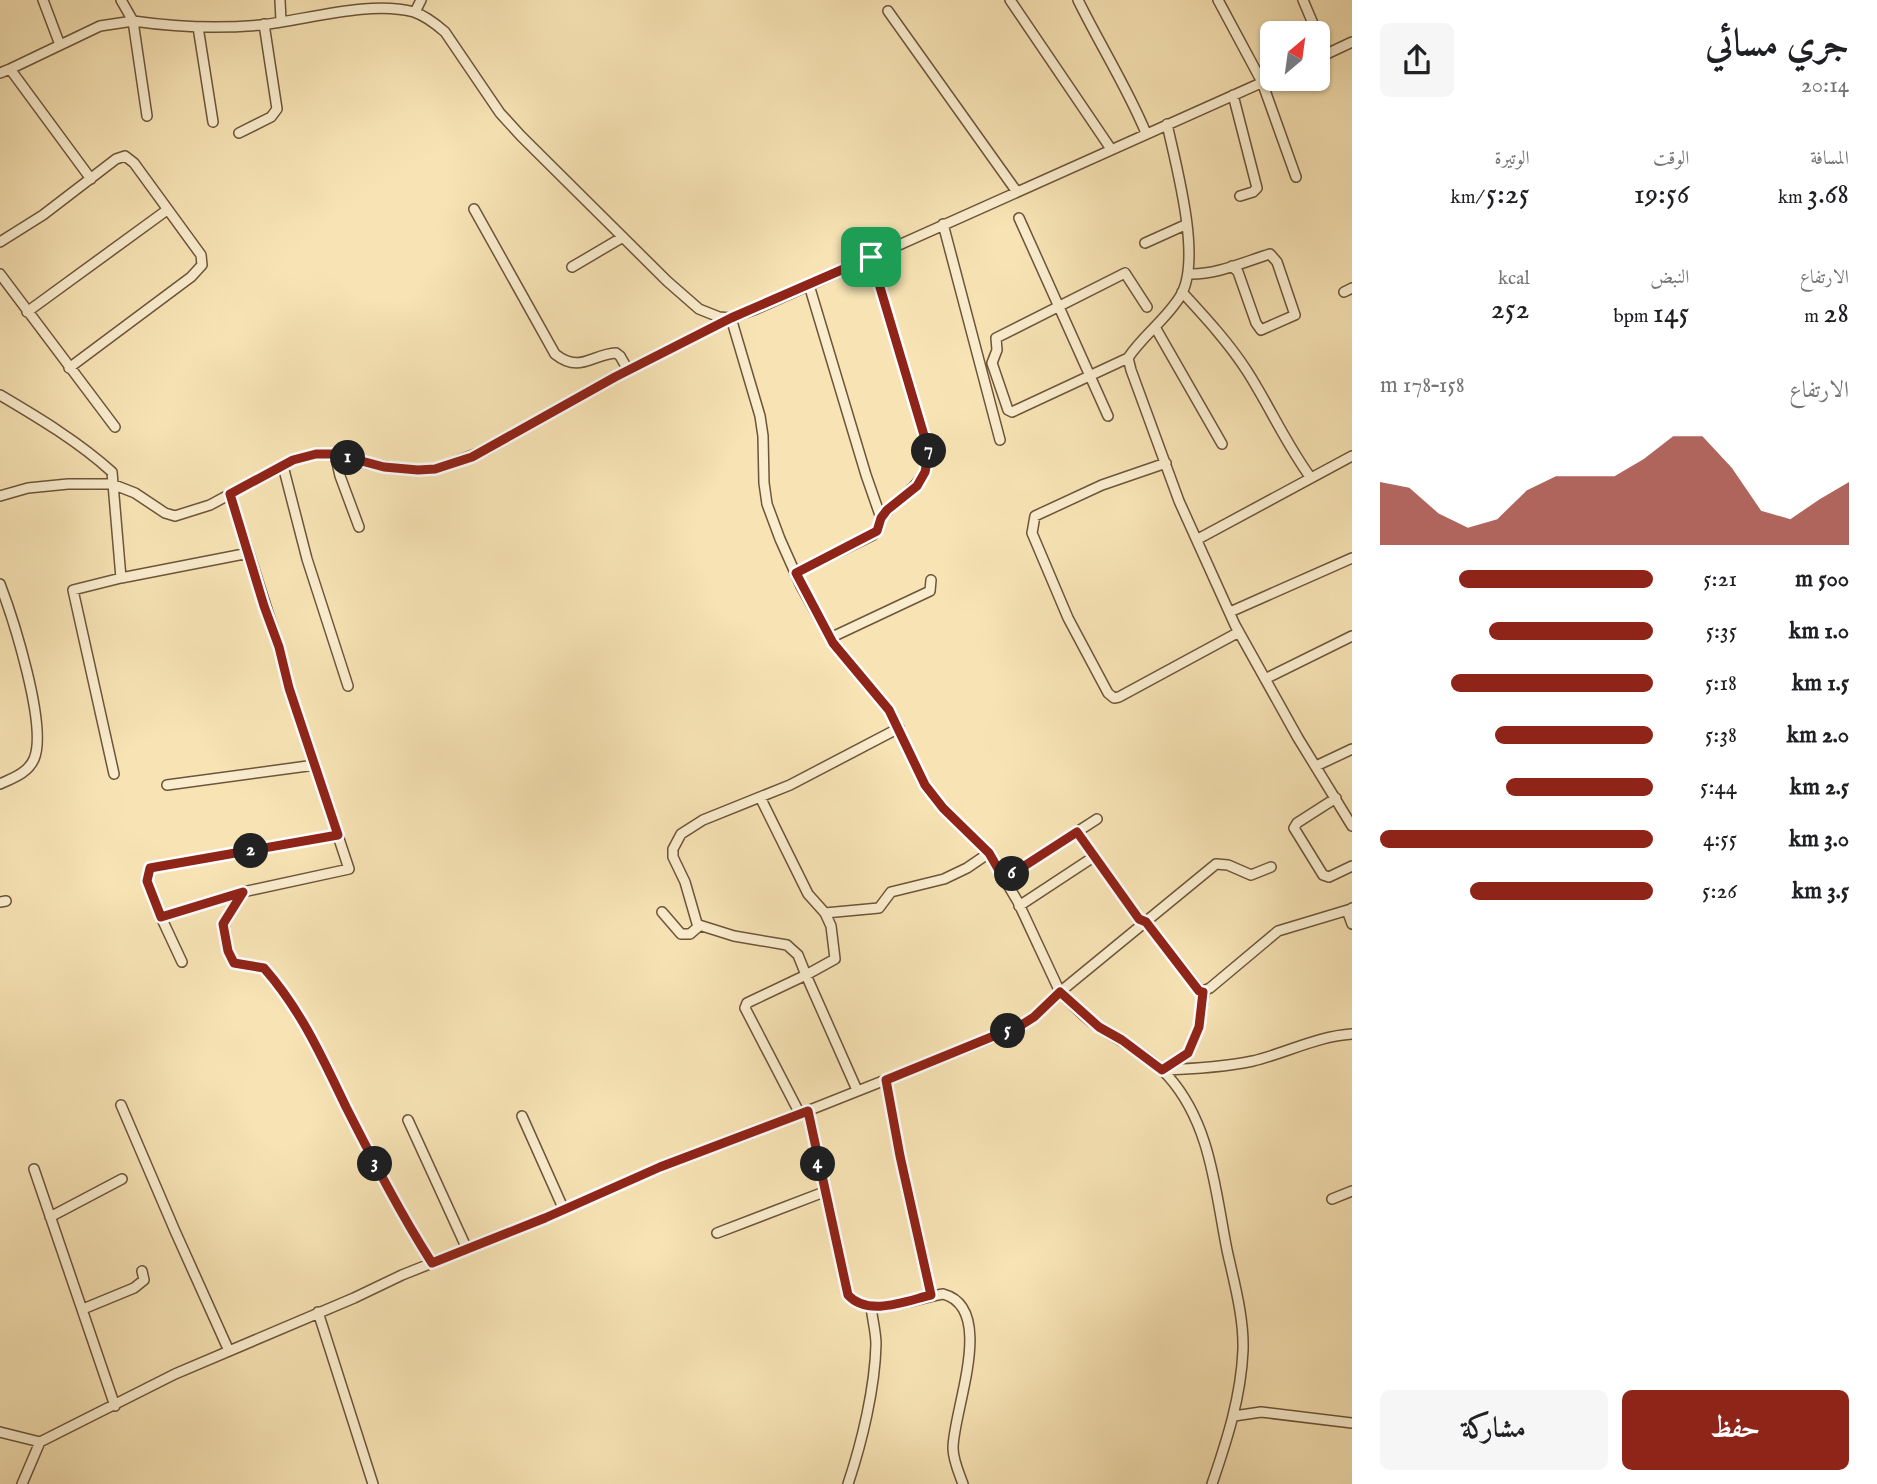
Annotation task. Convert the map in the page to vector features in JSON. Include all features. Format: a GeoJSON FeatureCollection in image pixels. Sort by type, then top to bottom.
{"type":"FeatureCollection","features":[{"type":"Feature","properties":{"kind":"street"},"geometry":{"type":"LineString","coordinates":[[43,0],[60,45]]}},
{"type":"Feature","properties":{"kind":"street"},"geometry":{"type":"LineString","coordinates":[[121,0],[133,21],[147,116]]}},
{"type":"Feature","properties":{"kind":"street"},"geometry":{"type":"LineString","coordinates":[[281,0],[281,21]]}},
{"type":"Feature","properties":{"kind":"street"},"geometry":{"type":"LineString","coordinates":[[415,12],[421,0]]}},
{"type":"Feature","properties":{"kind":"street"},"geometry":{"type":"LineString","coordinates":[[1010,0],[1111,149]]}},
{"type":"Feature","properties":{"kind":"street"},"geometry":{"type":"LineString","coordinates":[[1079,0],[1146,133]]}},
{"type":"Feature","properties":{"kind":"street"},"geometry":{"type":"LineString","coordinates":[[1218,0],[1260,78]]}},
{"type":"Feature","properties":{"kind":"street"},"geometry":{"type":"LineString","coordinates":[[1303,0],[1311,21]]}},
{"type":"Feature","properties":{"kind":"street"},"geometry":{"type":"LineString","coordinates":[[0,73],[100,26],[133,21],[198,27],[264,24],[351,11],[386,9],[415,12],[445,32],[500,113],[623,237],[699,309],[709,315],[731,318]]}},
{"type":"Feature","properties":{"kind":"street"},"geometry":{"type":"LineString","coordinates":[[888,11],[1017,192]]}},
{"type":"Feature","properties":{"kind":"street"},"geometry":{"type":"LineString","coordinates":[[239,133],[271,117],[277,109],[264,24]]}},
{"type":"Feature","properties":{"kind":"street"},"geometry":{"type":"LineString","coordinates":[[198,27],[213,122]]}},
{"type":"Feature","properties":{"kind":"street"},"geometry":{"type":"LineString","coordinates":[[1330,53],[1352,43]]}},
{"type":"Feature","properties":{"kind":"street"},"geometry":{"type":"LineString","coordinates":[[10,69],[92,179]]}},
{"type":"Feature","properties":{"kind":"street"},"geometry":{"type":"LineString","coordinates":[[0,496],[28,488],[112,484],[135,493],[165,513],[175,516],[210,505],[283,466],[316,454],[335,454],[365,464],[402,469],[444,466],[486,450],[628,370],[731,318],[1260,83]]}},
{"type":"Feature","properties":{"kind":"street"},"geometry":{"type":"LineString","coordinates":[[1265,91],[1296,177]]}},
{"type":"Feature","properties":{"kind":"street"},"geometry":{"type":"LineString","coordinates":[[1233,95],[1257,188],[1254,192],[1240,196]]}},
{"type":"Feature","properties":{"kind":"street"},"geometry":{"type":"LineString","coordinates":[[1147,307],[1125,273],[996,338],[997,350],[992,363],[1009,410],[1015,412],[1128,358],[1182,292],[1189,274],[1189,248],[1167,124]]}},
{"type":"Feature","properties":{"kind":"street"},"geometry":{"type":"LineString","coordinates":[[0,242],[43,215],[116,159],[125,156],[134,163],[201,255],[203,260],[199,270],[69,368]]}},
{"type":"Feature","properties":{"kind":"street"},"geometry":{"type":"LineString","coordinates":[[474,209],[555,354],[563,360],[578,363],[616,353],[628,370]]}},
{"type":"Feature","properties":{"kind":"street"},"geometry":{"type":"LineString","coordinates":[[27,312],[167,210]]}},
{"type":"Feature","properties":{"kind":"street"},"geometry":{"type":"LineString","coordinates":[[1019,218],[1108,416]]}},
{"type":"Feature","properties":{"kind":"street"},"geometry":{"type":"LineString","coordinates":[[943,224],[1000,440]]}},
{"type":"Feature","properties":{"kind":"street"},"geometry":{"type":"LineString","coordinates":[[1145,243],[1185,225]]}},
{"type":"Feature","properties":{"kind":"street"},"geometry":{"type":"LineString","coordinates":[[572,267],[623,237]]}},
{"type":"Feature","properties":{"kind":"street"},"geometry":{"type":"LineString","coordinates":[[1189,274],[1207,274],[1232,266],[1270,254],[1295,315],[1261,330],[1238,272],[1232,266]]}},
{"type":"Feature","properties":{"kind":"street"},"geometry":{"type":"LineString","coordinates":[[871,257],[929,452],[925,472],[917,486],[881,518]]}},
{"type":"Feature","properties":{"kind":"street"},"geometry":{"type":"LineString","coordinates":[[0,274],[115,427]]}},
{"type":"Feature","properties":{"kind":"street"},"geometry":{"type":"LineString","coordinates":[[796,573],[873,535],[881,518],[809,285]]}},
{"type":"Feature","properties":{"kind":"street"},"geometry":{"type":"LineString","coordinates":[[1182,292],[1213,326],[1247,371],[1311,478]]}},
{"type":"Feature","properties":{"kind":"street"},"geometry":{"type":"LineString","coordinates":[[731,318],[760,416],[768,504],[796,573],[830,638],[889,710],[925,785],[943,808],[989,853],[1019,906],[1060,992],[1099,1027],[1122,1040],[1162,1070],[1184,1096],[1197,1120],[1218,1199],[1243,1346],[1234,1416],[1212,1484]]}},
{"type":"Feature","properties":{"kind":"street"},"geometry":{"type":"LineString","coordinates":[[1155,327],[1222,444]]}},
{"type":"Feature","properties":{"kind":"street"},"geometry":{"type":"LineString","coordinates":[[1128,358],[1166,463],[1239,632],[1316,766],[1336,798],[1348,810],[1352,826]]}},
{"type":"Feature","properties":{"kind":"street"},"geometry":{"type":"LineString","coordinates":[[0,395],[44,421],[97,458],[112,472],[121,578]]}},
{"type":"Feature","properties":{"kind":"street"},"geometry":{"type":"LineString","coordinates":[[335,454],[340,476],[359,527]]}},
{"type":"Feature","properties":{"kind":"street"},"geometry":{"type":"LineString","coordinates":[[1198,540],[1352,456]]}},
{"type":"Feature","properties":{"kind":"street"},"geometry":{"type":"LineString","coordinates":[[1166,463],[1081,493],[1035,516],[1031,533],[1068,618],[1108,693],[1114,698],[1239,632]]}},
{"type":"Feature","properties":{"kind":"street"},"geometry":{"type":"LineString","coordinates":[[283,466],[307,559],[348,686]]}},
{"type":"Feature","properties":{"kind":"street"},"geometry":{"type":"LineString","coordinates":[[161,917],[243,892],[349,869],[230,494]]}},
{"type":"Feature","properties":{"kind":"street"},"geometry":{"type":"LineString","coordinates":[[114,774],[73,590],[249,553]]}},
{"type":"Feature","properties":{"kind":"street"},"geometry":{"type":"LineString","coordinates":[[1230,612],[1352,558]]}},
{"type":"Feature","properties":{"kind":"street"},"geometry":{"type":"LineString","coordinates":[[830,638],[930,591],[932,580]]}},
{"type":"Feature","properties":{"kind":"street"},"geometry":{"type":"LineString","coordinates":[[0,584],[16,627],[38,746],[32,763],[0,784]]}},
{"type":"Feature","properties":{"kind":"street"},"geometry":{"type":"LineString","coordinates":[[1265,679],[1351,638]]}},
{"type":"Feature","properties":{"kind":"street"},"geometry":{"type":"LineString","coordinates":[[699,925],[673,857],[676,841],[681,834],[703,820],[760,797],[899,728]]}},
{"type":"Feature","properties":{"kind":"street"},"geometry":{"type":"LineString","coordinates":[[1316,766],[1352,749]]}},
{"type":"Feature","properties":{"kind":"street"},"geometry":{"type":"LineString","coordinates":[[167,786],[315,765]]}},
{"type":"Feature","properties":{"kind":"street"},"geometry":{"type":"LineString","coordinates":[[760,797],[808,894],[825,913],[831,926],[835,959],[747,1003],[745,1008],[804,1112],[848,1295],[854,1301],[871,1306],[943,1293],[963,1307],[970,1355],[954,1430],[953,1451],[963,1484]]}},
{"type":"Feature","properties":{"kind":"street"},"geometry":{"type":"LineString","coordinates":[[1336,798],[1297,823],[1295,830],[1323,875],[1329,877],[1352,866]]}},
{"type":"Feature","properties":{"kind":"street"},"geometry":{"type":"LineString","coordinates":[[1004,879],[1097,819]]}},
{"type":"Feature","properties":{"kind":"street"},"geometry":{"type":"LineString","coordinates":[[1077,832],[1139,919],[1146,922],[1199,991],[1203,992]]}},
{"type":"Feature","properties":{"kind":"street"},"geometry":{"type":"LineString","coordinates":[[182,962],[147,881],[150,868],[338,835]]}},
{"type":"Feature","properties":{"kind":"street"},"geometry":{"type":"LineString","coordinates":[[825,913],[879,908],[891,892],[944,879],[989,853]]}},
{"type":"Feature","properties":{"kind":"street"},"geometry":{"type":"LineString","coordinates":[[1019,906],[1095,856]]}},
{"type":"Feature","properties":{"kind":"street"},"geometry":{"type":"LineString","coordinates":[[0,1432],[40,1442],[175,1374],[432,1263],[564,1210],[660,1167],[1023,1024],[1216,864],[1251,875],[1271,867]]}},
{"type":"Feature","properties":{"kind":"street"},"geometry":{"type":"LineString","coordinates":[[243,892],[223,924],[232,960],[238,966],[264,968],[302,1017],[373,1159],[432,1263]]}},
{"type":"Feature","properties":{"kind":"street"},"geometry":{"type":"LineString","coordinates":[[1162,1070],[1188,1053],[1199,1027],[1203,992],[1278,930],[1352,909]]}},
{"type":"Feature","properties":{"kind":"street"},"geometry":{"type":"LineString","coordinates":[[1352,909],[1348,917],[1352,924]]}},
{"type":"Feature","properties":{"kind":"street"},"geometry":{"type":"LineString","coordinates":[[662,912],[681,934],[690,934],[699,925]]}},
{"type":"Feature","properties":{"kind":"street"},"geometry":{"type":"LineString","coordinates":[[699,925],[734,936],[786,945],[798,954],[857,1090]]}},
{"type":"Feature","properties":{"kind":"street"},"geometry":{"type":"LineString","coordinates":[[1162,1070],[1253,1060],[1305,1044],[1352,1034]]}},
{"type":"Feature","properties":{"kind":"street"},"geometry":{"type":"LineString","coordinates":[[886,1080],[931,1295]]}},
{"type":"Feature","properties":{"kind":"street"},"geometry":{"type":"LineString","coordinates":[[121,1105],[229,1351]]}},
{"type":"Feature","properties":{"kind":"street"},"geometry":{"type":"LineString","coordinates":[[522,1116],[564,1210]]}},
{"type":"Feature","properties":{"kind":"street"},"geometry":{"type":"LineString","coordinates":[[408,1120],[467,1249]]}},
{"type":"Feature","properties":{"kind":"street"},"geometry":{"type":"LineString","coordinates":[[34,1169],[115,1406]]}},
{"type":"Feature","properties":{"kind":"street"},"geometry":{"type":"LineString","coordinates":[[50,1217],[121,1179]]}},
{"type":"Feature","properties":{"kind":"street"},"geometry":{"type":"LineString","coordinates":[[1332,1199],[1352,1191]]}},
{"type":"Feature","properties":{"kind":"street"},"geometry":{"type":"LineString","coordinates":[[717,1233],[824,1192]]}},
{"type":"Feature","properties":{"kind":"street"},"geometry":{"type":"LineString","coordinates":[[83,1309],[134,1289],[144,1280],[142,1270]]}},
{"type":"Feature","properties":{"kind":"street"},"geometry":{"type":"LineString","coordinates":[[848,1484],[861,1438],[872,1376],[876,1343],[871,1306]]}},
{"type":"Feature","properties":{"kind":"street"},"geometry":{"type":"LineString","coordinates":[[318,1312],[373,1484]]}},
{"type":"Feature","properties":{"kind":"street"},"geometry":{"type":"LineString","coordinates":[[1234,1416],[1261,1412],[1352,1423]]}},
{"type":"Feature","properties":{"kind":"street"},"geometry":{"type":"LineString","coordinates":[[22,1484],[40,1442]]}},
{"type":"Feature","properties":{"kind":"route"},"geometry":{"type":"LineString","coordinates":[[871,257],[929,452],[929,460],[917,486],[887,510],[873,535],[796,573],[801,586],[833,643],[889,710],[925,785],[943,808],[989,853],[1004,879],[1077,832],[1139,919],[1146,922],[1199,991],[1203,992],[1199,1027],[1188,1053],[1162,1070],[1082,1014],[1060,992],[1023,1024],[886,1080],[931,1295],[868,1306],[854,1301],[848,1295],[808,1111],[660,1167],[545,1218],[432,1263],[373,1159],[302,1017],[264,968],[238,966],[232,960],[223,924],[243,892],[161,917],[147,881],[150,868],[338,835],[289,688],[279,647],[230,494],[293,460],[316,454],[335,454],[365,464],[418,470],[435,469],[472,457],[615,377],[731,318],[871,257]]}}]}
